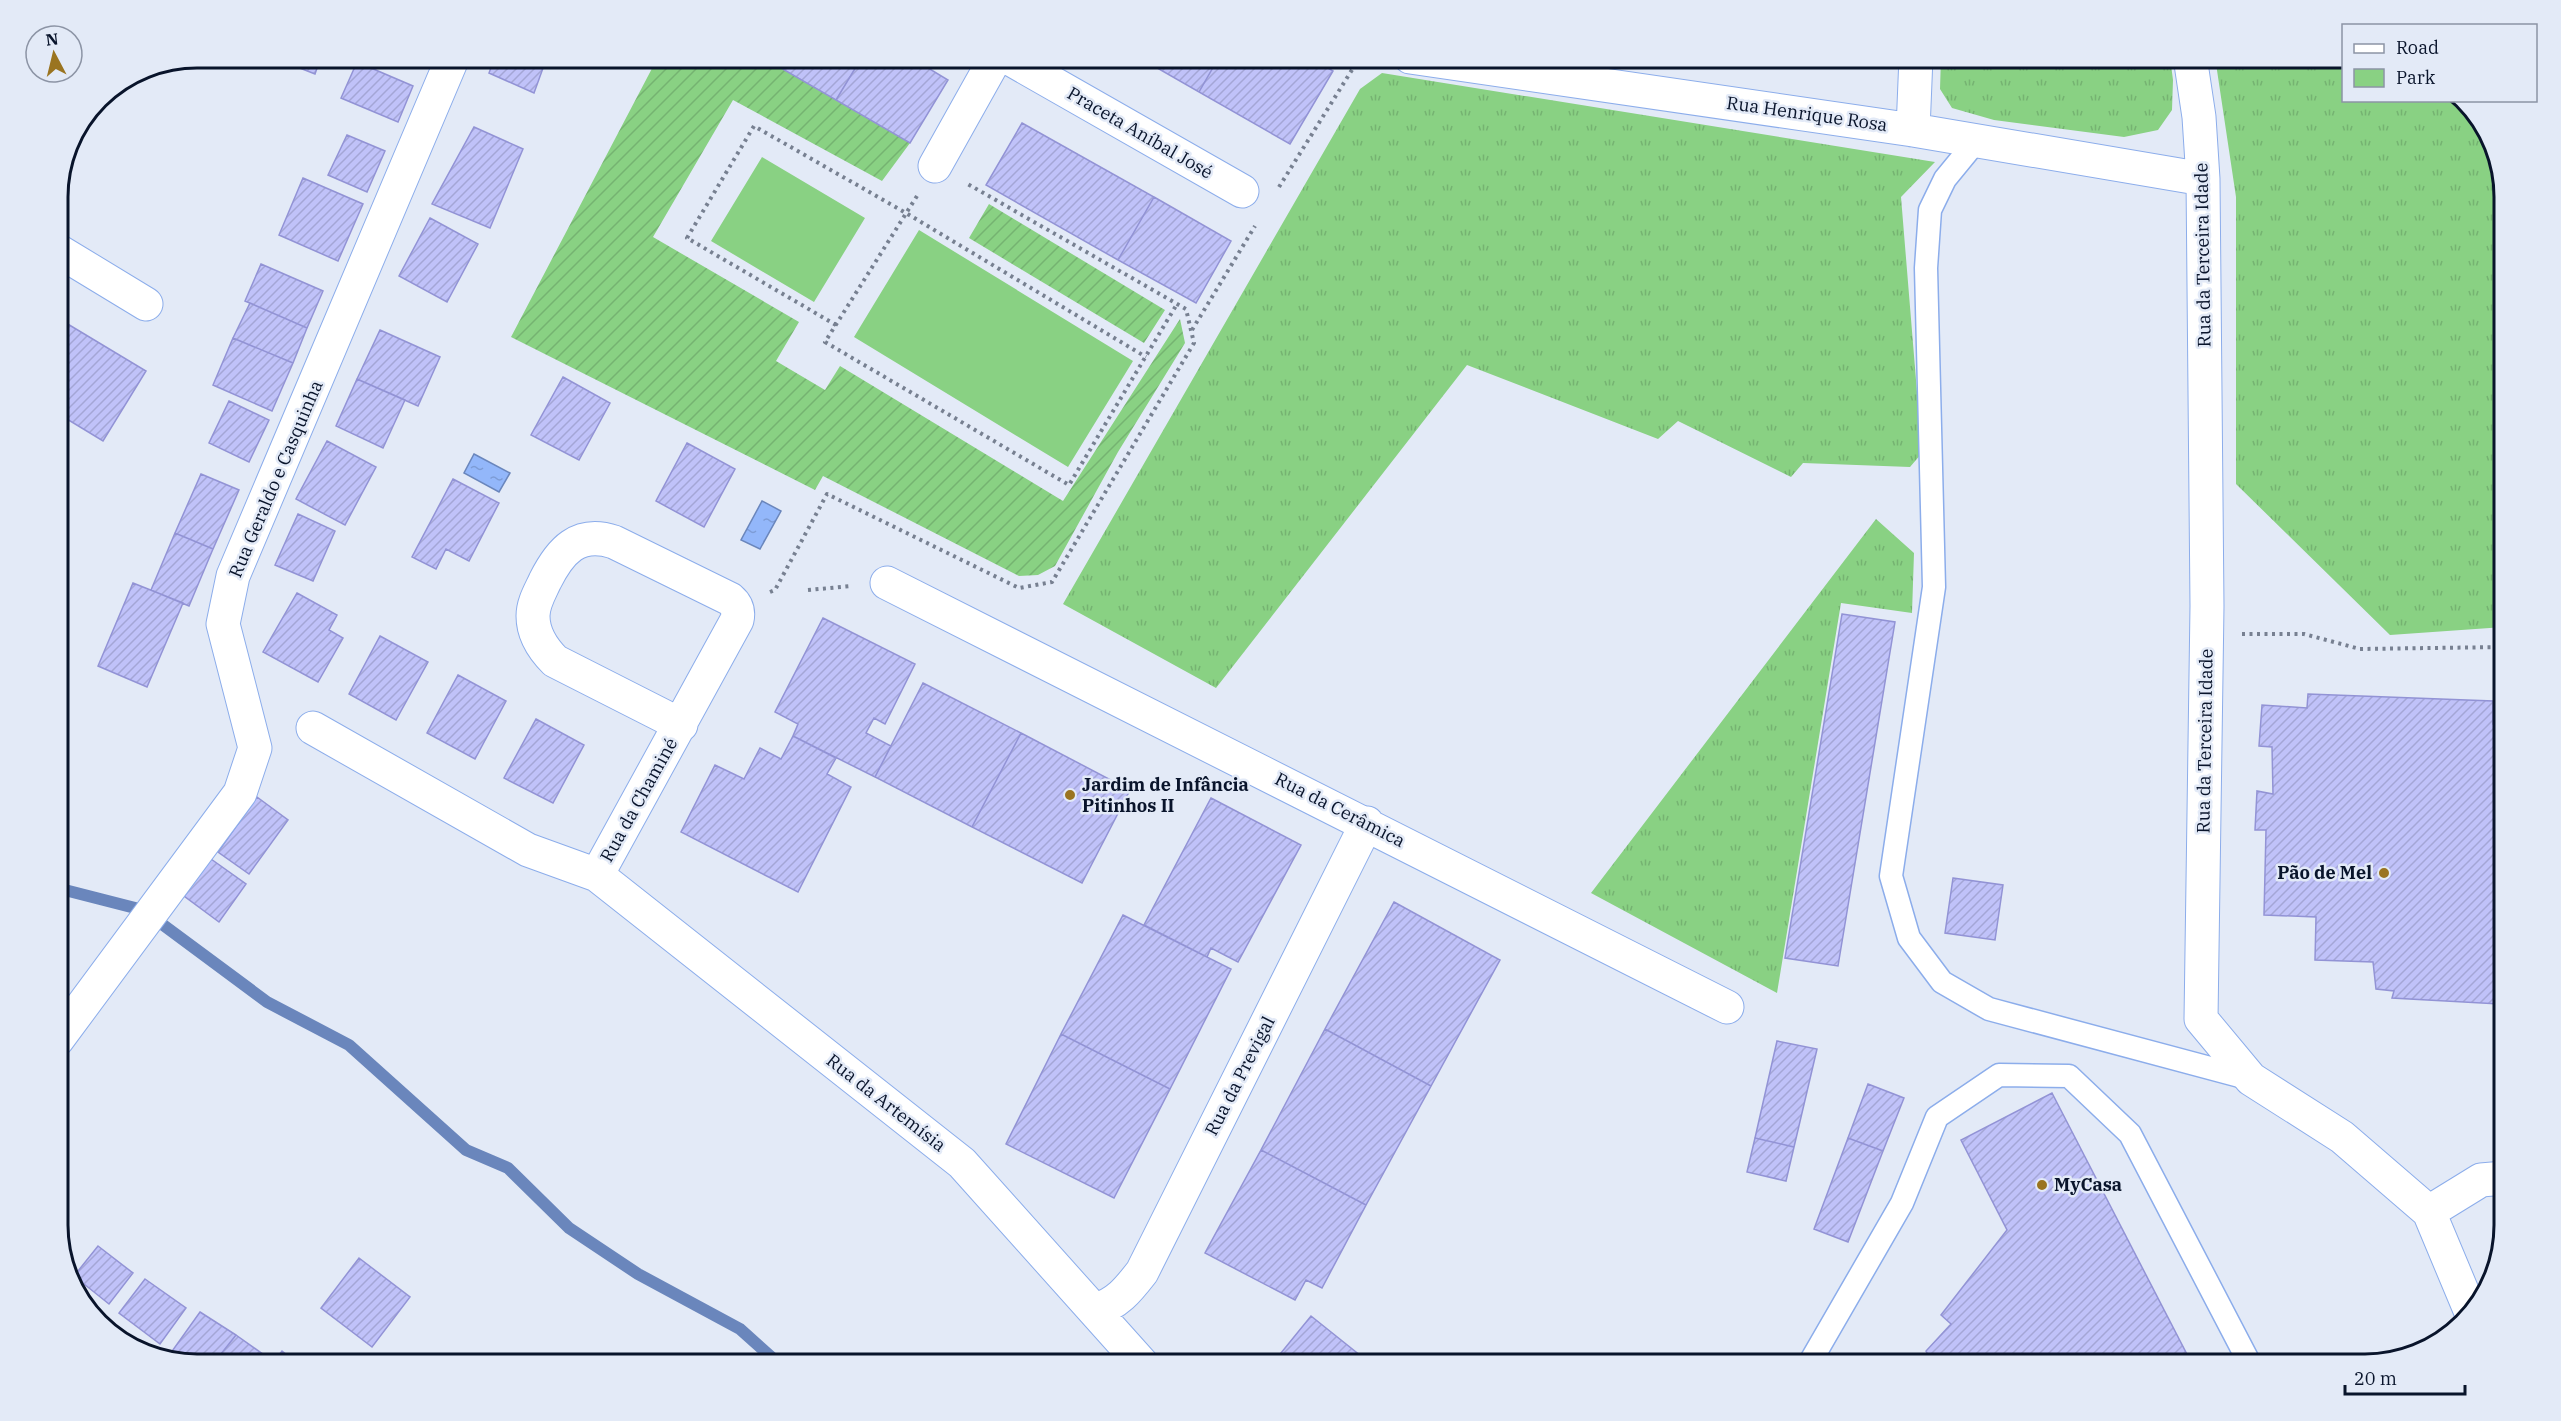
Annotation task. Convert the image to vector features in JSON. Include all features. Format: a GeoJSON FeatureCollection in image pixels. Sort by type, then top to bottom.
{"type":"FeatureCollection","features":[{"type":"Feature","properties":{"kind":"street","name":"Rua Geraldo e Casquinha"},"geometry":{"type":"LineString","coordinates":[[68,1025],[240,793],[255,748],[223,624],[233,576],[448,68]]}},
{"type":"Feature","properties":{"kind":"street"},"geometry":{"type":"LineString","coordinates":[[935,166],[990,68]]}},
{"type":"Feature","properties":{"kind":"street","name":"Praceta Aníbal José"},"geometry":{"type":"LineString","coordinates":[[1026,68],[1242,191]]}},
{"type":"Feature","properties":{"kind":"street","name":"Rua Henrique Rosa"},"geometry":{"type":"LineString","coordinates":[[1486,68],[1913,130],[2203,179]]}},
{"type":"Feature","properties":{"kind":"street"},"geometry":{"type":"LineString","coordinates":[[1913,130],[1916,68]]}},
{"type":"Feature","properties":{"kind":"street","name":"Rua da Terceira Idade"},"geometry":{"type":"LineString","coordinates":[[2192,68],[2199,117],[2203,179],[2206,634],[2201,1019],[2251,1079],[2342,1137],[2429,1212],[2467,1303]]}},
{"type":"Feature","properties":{"kind":"street"},"geometry":{"type":"LineString","coordinates":[[68,257],[146,304]]}},
{"type":"Feature","properties":{"kind":"street","name":"Rua da Chaminé"},"geometry":{"type":"LineString","coordinates":[[597,875],[681,725],[737,620],[738,609],[734,603],[606,539],[586,540],[568,548],[556,558],[534,607],[535,629],[545,652],[555,661],[681,725]]}},
{"type":"Feature","properties":{"kind":"street","name":"Rua da Cerâmica"},"geometry":{"type":"LineString","coordinates":[[887,583],[1367,823],[1727,1007]]}},
{"type":"Feature","properties":{"kind":"street","name":"Rua da Artemísia"},"geometry":{"type":"LineString","coordinates":[[313,728],[528,850],[597,875],[962,1163],[1133,1354]]}},
{"type":"Feature","properties":{"kind":"street","name":"Rua da Previgal"},"geometry":{"type":"LineString","coordinates":[[1095,1310],[1111,1306],[1142,1272],[1367,823]]}},
{"type":"Feature","properties":{"kind":"street"},"geometry":{"type":"LineString","coordinates":[[2429,1212],[2481,1180],[2494,1179]]}},
{"type":"Feature","properties":{"kind":"lane"},"geometry":{"type":"LineString","coordinates":[[1977,140],[1946,179],[1930,210],[1926,268],[1934,587],[1891,876],[1909,938],[1942,982],[1989,1009],[2251,1079]]}},
{"type":"Feature","properties":{"kind":"lane"},"geometry":{"type":"LineString","coordinates":[[1815,1354],[1902,1203],[1937,1117],[1999,1075],[2069,1076],[2130,1134],[2245,1354]]}},
{"type":"Feature","properties":{"kind":"path"},"geometry":{"type":"LineString","coordinates":[[836,325],[687,238],[754,126],[906,213],[1146,357]]}},
{"type":"Feature","properties":{"kind":"path"},"geometry":{"type":"LineString","coordinates":[[775,590],[828,494],[1019,588],[1052,582],[1194,343],[1186,309],[1178,304],[935,166],[825,342],[1069,484],[1178,304]]}},
{"type":"Feature","properties":{"kind":"path"},"geometry":{"type":"LineString","coordinates":[[808,590],[887,583]]}},
{"type":"Feature","properties":{"kind":"path"},"geometry":{"type":"LineString","coordinates":[[2206,634],[2304,634],[2360,649],[2493,647]]}},
{"type":"Feature","properties":{"kind":"green space"},"geometry":{"type":"Polygon","coordinates":[[[652,68],[781,68],[910,143],[882,181],[733,100],[653,237],[799,322],[776,361],[825,390],[840,366],[1063,501],[1180,319],[1185,343],[1118,452],[1055,566],[1038,575],[1019,576],[823,476],[815,490],[511,337],[652,68]]]}},
{"type":"Feature","properties":{"kind":"green space"},"geometry":{"type":"Polygon","coordinates":[[[1941,68],[2171,68],[2173,80],[2172,110],[2158,130],[2124,137],[1994,120],[1952,108],[1940,89],[1941,68]]]}},
{"type":"Feature","properties":{"kind":"green space"},"geometry":{"type":"Polygon","coordinates":[[[2217,68],[2342,68],[2342,102],[2453,102],[2472,125],[2487,155],[2493,188],[2493,628],[2390,635],[2236,484],[2236,197],[2217,68]]]}},
{"type":"Feature","properties":{"kind":"green space"},"geometry":{"type":"Polygon","coordinates":[[[1382,73],[1935,162],[1901,197],[1922,453],[1910,467],[1803,463],[1791,477],[1678,421],[1658,439],[1467,365],[1216,688],[1063,604],[1360,89],[1382,73]]]}},
{"type":"Feature","properties":{"kind":"green space"},"geometry":{"type":"Polygon","coordinates":[[[762,157],[865,218],[814,302],[711,241],[762,157]]]}},
{"type":"Feature","properties":{"kind":"green space"},"geometry":{"type":"Polygon","coordinates":[[[989,204],[1165,310],[1144,343],[969,238],[989,204]]]}},
{"type":"Feature","properties":{"kind":"green space"},"geometry":{"type":"Polygon","coordinates":[[[919,230],[1133,361],[1068,467],[854,337],[919,230]]]}},
{"type":"Feature","properties":{"kind":"green space"},"geometry":{"type":"Polygon","coordinates":[[[1876,519],[1914,553],[1912,613],[1841,603],[1777,993],[1591,893],[1876,519]]]}},
{"type":"Feature","properties":{"kind":"water"},"geometry":{"type":"Polygon","coordinates":[[[474,454],[510,473],[499,492],[464,473],[474,454]]]}},
{"type":"Feature","properties":{"kind":"water"},"geometry":{"type":"Polygon","coordinates":[[[762,501],[781,511],[760,549],[741,540],[762,501]]]}},
{"type":"Feature","properties":{"kind":"building"},"geometry":{"type":"Polygon","coordinates":[[[300,68],[317,68],[315,74],[300,68]]]}},
{"type":"Feature","properties":{"kind":"building"},"geometry":{"type":"Polygon","coordinates":[[[354,68],[371,68],[413,86],[398,122],[341,98],[354,68]]]}},
{"type":"Feature","properties":{"kind":"building"},"geometry":{"type":"Polygon","coordinates":[[[491,68],[543,68],[534,93],[489,73],[491,68]]]}},
{"type":"Feature","properties":{"kind":"building"},"geometry":{"type":"Polygon","coordinates":[[[781,68],[855,68],[836,100],[781,68]]]}},
{"type":"Feature","properties":{"kind":"building"},"geometry":{"type":"Polygon","coordinates":[[[855,68],[928,68],[948,80],[910,143],[836,100],[855,68]]]}},
{"type":"Feature","properties":{"kind":"building"},"geometry":{"type":"Polygon","coordinates":[[[1157,68],[1213,68],[1199,92],[1157,68]]]}},
{"type":"Feature","properties":{"kind":"building"},"geometry":{"type":"Polygon","coordinates":[[[1213,68],[1328,68],[1333,71],[1290,144],[1199,92],[1213,68]]]}},
{"type":"Feature","properties":{"kind":"building"},"geometry":{"type":"Polygon","coordinates":[[[1022,123],[1154,197],[1118,260],[986,185],[1022,123]]]}},
{"type":"Feature","properties":{"kind":"building"},"geometry":{"type":"Polygon","coordinates":[[[474,127],[523,149],[490,228],[432,204],[474,127]]]}},
{"type":"Feature","properties":{"kind":"building"},"geometry":{"type":"Polygon","coordinates":[[[347,135],[385,151],[367,192],[328,175],[347,135]]]}},
{"type":"Feature","properties":{"kind":"building"},"geometry":{"type":"Polygon","coordinates":[[[303,178],[363,204],[338,261],[279,235],[303,178]]]}},
{"type":"Feature","properties":{"kind":"building"},"geometry":{"type":"Polygon","coordinates":[[[1154,197],[1231,241],[1196,303],[1118,260],[1154,197]]]}},
{"type":"Feature","properties":{"kind":"building"},"geometry":{"type":"Polygon","coordinates":[[[430,218],[478,244],[447,302],[399,276],[430,218]]]}},
{"type":"Feature","properties":{"kind":"building"},"geometry":{"type":"Polygon","coordinates":[[[261,264],[323,291],[307,328],[245,301],[261,264]]]}},
{"type":"Feature","properties":{"kind":"building"},"geometry":{"type":"Polygon","coordinates":[[[250,303],[307,328],[293,363],[233,338],[250,303]]]}},
{"type":"Feature","properties":{"kind":"building"},"geometry":{"type":"Polygon","coordinates":[[[68,324],[146,371],[103,441],[68,420],[68,324]]]}},
{"type":"Feature","properties":{"kind":"building"},"geometry":{"type":"Polygon","coordinates":[[[380,330],[440,357],[418,406],[357,379],[380,330]]]}},
{"type":"Feature","properties":{"kind":"building"},"geometry":{"type":"Polygon","coordinates":[[[233,338],[293,363],[272,411],[213,385],[233,338]]]}},
{"type":"Feature","properties":{"kind":"building"},"geometry":{"type":"Polygon","coordinates":[[[563,377],[610,403],[579,460],[531,435],[563,377]]]}},
{"type":"Feature","properties":{"kind":"building"},"geometry":{"type":"Polygon","coordinates":[[[357,379],[405,400],[383,448],[336,426],[357,379]]]}},
{"type":"Feature","properties":{"kind":"building"},"geometry":{"type":"Polygon","coordinates":[[[229,401],[269,420],[249,462],[209,443],[229,401]]]}},
{"type":"Feature","properties":{"kind":"building"},"geometry":{"type":"Polygon","coordinates":[[[327,441],[376,467],[345,525],[296,499],[327,441]]]}},
{"type":"Feature","properties":{"kind":"building"},"geometry":{"type":"Polygon","coordinates":[[[687,443],[735,469],[704,527],[656,501],[687,443]]]}},
{"type":"Feature","properties":{"kind":"building"},"geometry":{"type":"Polygon","coordinates":[[[201,474],[239,490],[213,549],[175,533],[201,474]]]}},
{"type":"Feature","properties":{"kind":"building"},"geometry":{"type":"Polygon","coordinates":[[[453,479],[499,503],[469,561],[446,549],[436,569],[412,557],[453,479]]]}},
{"type":"Feature","properties":{"kind":"building"},"geometry":{"type":"Polygon","coordinates":[[[298,514],[335,531],[313,581],[275,565],[298,514]]]}},
{"type":"Feature","properties":{"kind":"building"},"geometry":{"type":"Polygon","coordinates":[[[175,533],[213,549],[189,606],[151,590],[175,533]]]}},
{"type":"Feature","properties":{"kind":"building"},"geometry":{"type":"Polygon","coordinates":[[[133,583],[183,603],[147,687],[98,666],[133,583]]]}},
{"type":"Feature","properties":{"kind":"building"},"geometry":{"type":"Polygon","coordinates":[[[297,593],[337,615],[329,630],[343,638],[318,682],[263,652],[297,593]]]}},
{"type":"Feature","properties":{"kind":"building"},"geometry":{"type":"Polygon","coordinates":[[[1842,614],[1895,622],[1838,966],[1785,958],[1842,614]]]}},
{"type":"Feature","properties":{"kind":"building"},"geometry":{"type":"Polygon","coordinates":[[[823,618],[915,664],[885,724],[874,718],[866,733],[891,746],[875,777],[793,736],[798,724],[775,712],[823,618]]]}},
{"type":"Feature","properties":{"kind":"building"},"geometry":{"type":"Polygon","coordinates":[[[380,636],[428,662],[396,720],[349,694],[380,636]]]}},
{"type":"Feature","properties":{"kind":"building"},"geometry":{"type":"Polygon","coordinates":[[[458,675],[506,701],[475,759],[427,733],[458,675]]]}},
{"type":"Feature","properties":{"kind":"building"},"geometry":{"type":"Polygon","coordinates":[[[923,683],[1021,733],[972,827],[875,777],[923,683]]]}},
{"type":"Feature","properties":{"kind":"building","name":"Pão de Mel"},"geometry":{"type":"Polygon","coordinates":[[[2308,694],[2493,701],[2494,1004],[2392,998],[2394,991],[2376,989],[2373,962],[2315,960],[2316,917],[2264,915],[2266,830],[2255,830],[2257,791],[2273,794],[2272,747],[2259,746],[2262,705],[2307,708],[2308,694]]]}},
{"type":"Feature","properties":{"kind":"building"},"geometry":{"type":"Polygon","coordinates":[[[536,719],[584,745],[553,803],[504,778],[536,719]]]}},
{"type":"Feature","properties":{"kind":"building"},"geometry":{"type":"Polygon","coordinates":[[[1021,733],[1130,790],[1082,883],[972,827],[1021,733]]]}},
{"type":"Feature","properties":{"kind":"building"},"geometry":{"type":"Polygon","coordinates":[[[793,736],[836,758],[827,774],[851,787],[798,892],[681,832],[715,765],[744,779],[760,748],[781,759],[793,736]]]}},
{"type":"Feature","properties":{"kind":"building"},"geometry":{"type":"Polygon","coordinates":[[[257,797],[288,820],[249,874],[218,852],[257,797]]]}},
{"type":"Feature","properties":{"kind":"building"},"geometry":{"type":"Polygon","coordinates":[[[1211,798],[1301,845],[1238,962],[1211,948],[1207,957],[1144,925],[1211,798]]]}},
{"type":"Feature","properties":{"kind":"building"},"geometry":{"type":"Polygon","coordinates":[[[211,859],[246,884],[219,922],[184,896],[211,859]]]}},
{"type":"Feature","properties":{"kind":"building"},"geometry":{"type":"Polygon","coordinates":[[[1953,878],[2003,885],[1995,940],[1945,933],[1953,878]]]}},
{"type":"Feature","properties":{"kind":"building"},"geometry":{"type":"Polygon","coordinates":[[[1394,902],[1500,960],[1431,1086],[1325,1029],[1394,902]]]}},
{"type":"Feature","properties":{"kind":"building"},"geometry":{"type":"Polygon","coordinates":[[[1123,915],[1231,969],[1170,1089],[1061,1034],[1123,915]]]}},
{"type":"Feature","properties":{"kind":"building"},"geometry":{"type":"Polygon","coordinates":[[[1325,1029],[1431,1086],[1366,1205],[1261,1150],[1325,1029]]]}},
{"type":"Feature","properties":{"kind":"building"},"geometry":{"type":"Polygon","coordinates":[[[1061,1034],[1170,1089],[1114,1198],[1006,1144],[1061,1034]]]}},
{"type":"Feature","properties":{"kind":"building"},"geometry":{"type":"Polygon","coordinates":[[[1777,1041],[1817,1049],[1794,1147],[1755,1138],[1777,1041]]]}},
{"type":"Feature","properties":{"kind":"building"},"geometry":{"type":"Polygon","coordinates":[[[1868,1084],[1904,1098],[1883,1151],[1848,1138],[1868,1084]]]}},
{"type":"Feature","properties":{"kind":"building","name":"MyCasa"},"geometry":{"type":"Polygon","coordinates":[[[2052,1093],[2187,1354],[1928,1354],[1926,1351],[1951,1324],[1941,1315],[2007,1230],[1961,1140],[2052,1093]]]}},
{"type":"Feature","properties":{"kind":"building"},"geometry":{"type":"Polygon","coordinates":[[[1755,1138],[1794,1147],[1786,1181],[1747,1172],[1755,1138]]]}},
{"type":"Feature","properties":{"kind":"building"},"geometry":{"type":"Polygon","coordinates":[[[1848,1138],[1883,1151],[1848,1242],[1814,1229],[1848,1138]]]}},
{"type":"Feature","properties":{"kind":"building"},"geometry":{"type":"Polygon","coordinates":[[[1261,1150],[1366,1205],[1322,1288],[1306,1280],[1295,1300],[1205,1253],[1261,1150]]]}},
{"type":"Feature","properties":{"kind":"building"},"geometry":{"type":"Polygon","coordinates":[[[98,1246],[133,1273],[109,1304],[81,1281],[77,1272],[98,1246]]]}},
{"type":"Feature","properties":{"kind":"building"},"geometry":{"type":"Polygon","coordinates":[[[359,1258],[410,1297],[372,1347],[321,1308],[359,1258]]]}},
{"type":"Feature","properties":{"kind":"building"},"geometry":{"type":"Polygon","coordinates":[[[145,1279],[186,1308],[160,1344],[119,1313],[145,1279]]]}},
{"type":"Feature","properties":{"kind":"building"},"geometry":{"type":"Polygon","coordinates":[[[200,1312],[236,1335],[221,1354],[172,1351],[200,1312]]]}},
{"type":"Feature","properties":{"kind":"building"},"geometry":{"type":"Polygon","coordinates":[[[1311,1316],[1358,1354],[1280,1354],[1311,1316]]]}},
{"type":"Feature","properties":{"kind":"building"},"geometry":{"type":"Polygon","coordinates":[[[236,1335],[263,1354],[221,1354],[236,1335]]]}},
{"type":"Feature","properties":{"kind":"waterway"},"geometry":{"type":"LineString","coordinates":[[68,891],[143,910],[267,1002],[349,1045],[466,1150],[508,1168],[569,1228],[638,1274],[740,1329],[768,1354]]}},
{"type":"Feature","properties":{"kind":"place","name":"Jardim de Infância Pitinhos II"},"geometry":{"type":"Point","coordinates":[1070,795]}},
{"type":"Feature","properties":{"kind":"place","name":"Pão de Mel"},"geometry":{"type":"Point","coordinates":[2384,873]}},
{"type":"Feature","properties":{"kind":"place","name":"MyCasa"},"geometry":{"type":"Point","coordinates":[2042,1185]}}]}
